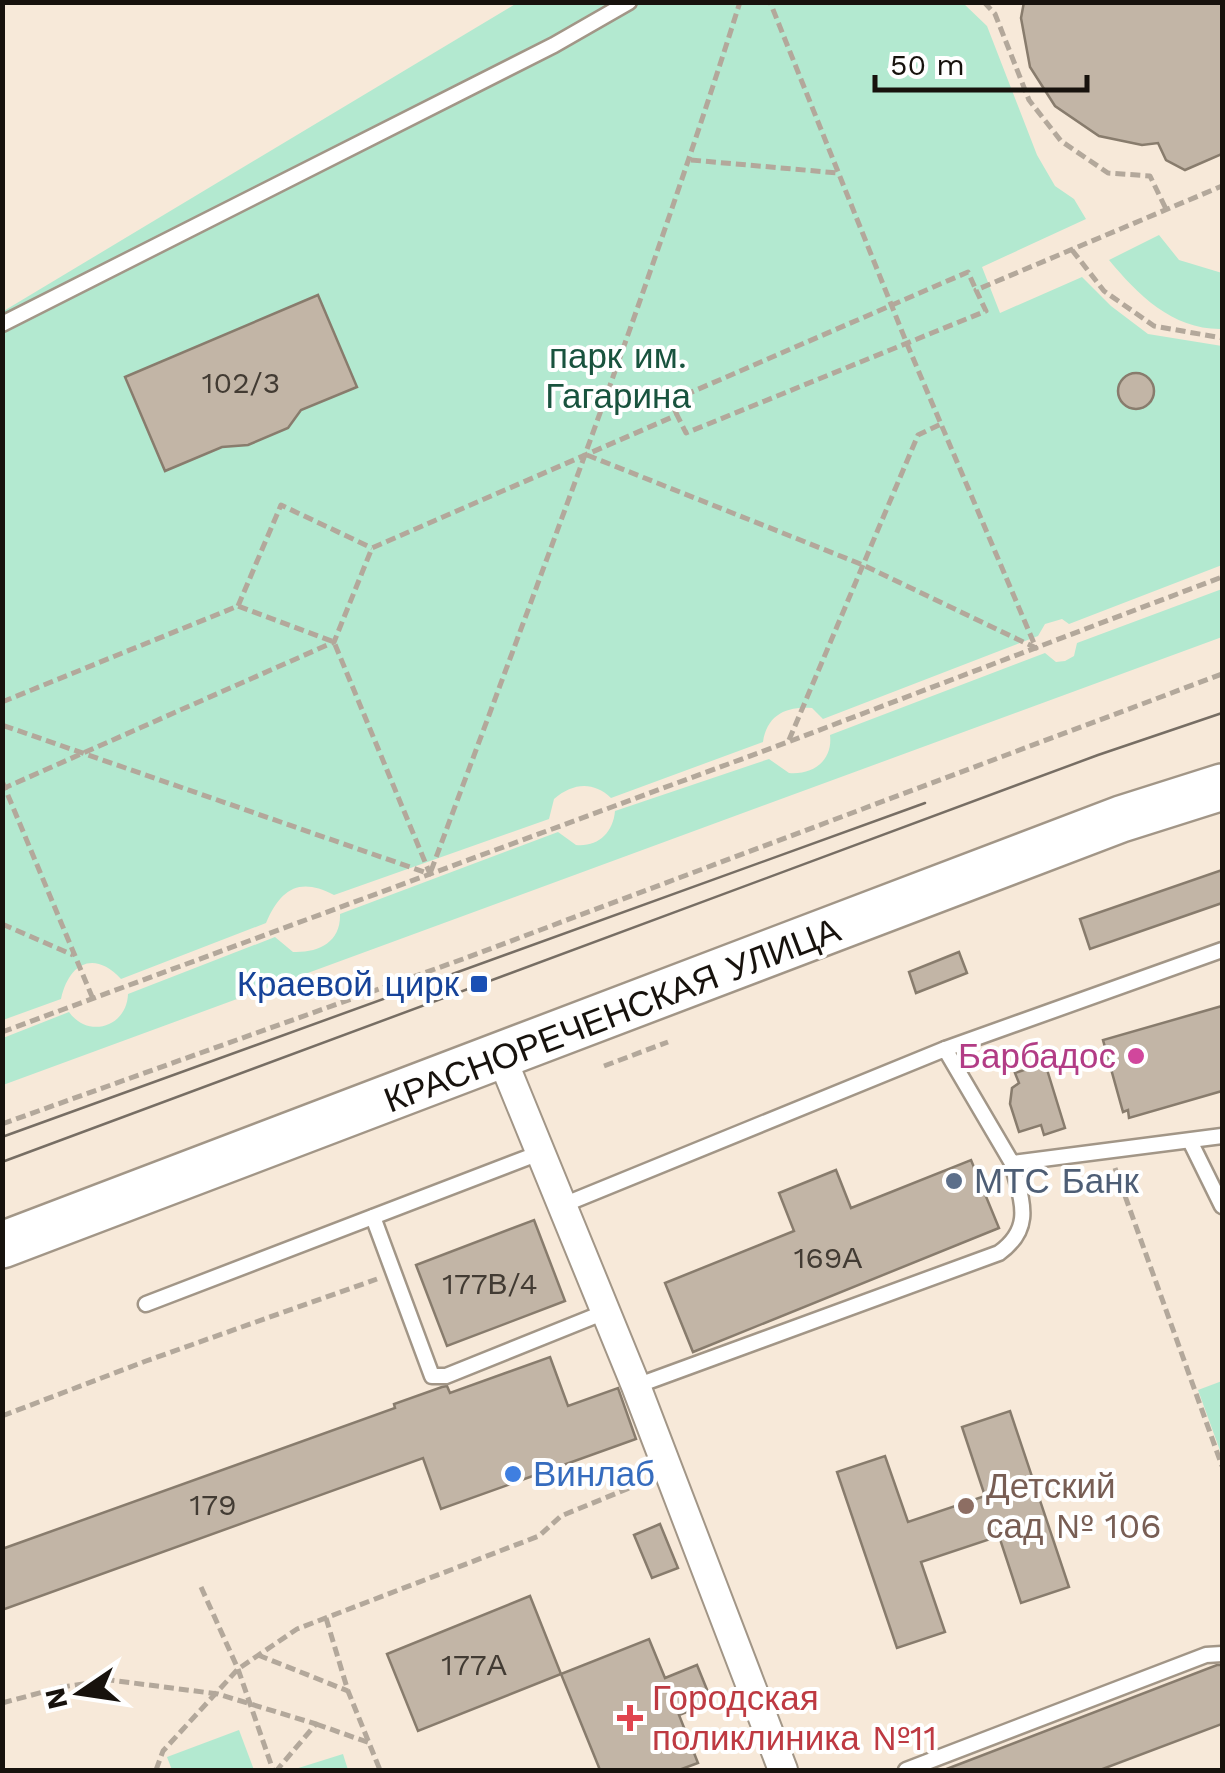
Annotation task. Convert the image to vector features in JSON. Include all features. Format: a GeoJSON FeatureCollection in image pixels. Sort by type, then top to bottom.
{"type":"FeatureCollection","features":[{"type":"Feature","properties":{"kind":"main road","name":"КРАСНОРЕЧЕНСКАЯ УЛИЦА"},"geometry":{"type":"LineString","coordinates":[[2,1245],[1120,819],[1222,787]]}},
{"type":"Feature","properties":{"kind":"street"},"geometry":{"type":"LineString","coordinates":[[501,1056],[636,1386],[783,1770]]}},
{"type":"Feature","properties":{"kind":"lane"},"geometry":{"type":"LineString","coordinates":[[2,324],[554,45],[629,2]]}},
{"type":"Feature","properties":{"kind":"lane"},"geometry":{"type":"LineString","coordinates":[[563,1206],[945,1049],[1222,950]]}},
{"type":"Feature","properties":{"kind":"lane"},"geometry":{"type":"LineString","coordinates":[[636,1386],[999,1253],[1016,1240],[1024,1214],[1012,1163],[945,1049]]}},
{"type":"Feature","properties":{"kind":"lane"},"geometry":{"type":"LineString","coordinates":[[1012,1163],[1222,1136]]}},
{"type":"Feature","properties":{"kind":"lane"},"geometry":{"type":"LineString","coordinates":[[1190,1141],[1222,1206]]}},
{"type":"Feature","properties":{"kind":"lane"},"geometry":{"type":"LineString","coordinates":[[146,1304],[542,1152]]}},
{"type":"Feature","properties":{"kind":"lane"},"geometry":{"type":"LineString","coordinates":[[374,1217],[432,1376],[446,1376],[605,1312]]}},
{"type":"Feature","properties":{"kind":"lane"},"geometry":{"type":"LineString","coordinates":[[906,1770],[1206,1655],[1222,1654]]}},
{"type":"Feature","properties":{"kind":"path"},"geometry":{"type":"LineString","coordinates":[[430,874],[586,455],[690,160],[740,2]]}},
{"type":"Feature","properties":{"kind":"path"},"geometry":{"type":"LineString","coordinates":[[770,2],[907,344],[1036,648]]}},
{"type":"Feature","properties":{"kind":"path"},"geometry":{"type":"LineString","coordinates":[[984,2],[995,14],[1029,100],[1060,142],[1108,173],[1150,176],[1167,211]]}},
{"type":"Feature","properties":{"kind":"path"},"geometry":{"type":"LineString","coordinates":[[690,160],[838,173]]}},
{"type":"Feature","properties":{"kind":"path"},"geometry":{"type":"LineString","coordinates":[[976,290],[1222,186]]}},
{"type":"Feature","properties":{"kind":"path"},"geometry":{"type":"LineString","coordinates":[[1072,249],[1104,291],[1154,326],[1222,338]]}},
{"type":"Feature","properties":{"kind":"path"},"geometry":{"type":"LineString","coordinates":[[968,272],[976,290],[986,311],[686,433],[671,401],[968,272]]}},
{"type":"Feature","properties":{"kind":"path"},"geometry":{"type":"LineString","coordinates":[[93,998],[4,786],[86,754],[334,642],[372,548],[678,415]]}},
{"type":"Feature","properties":{"kind":"path"},"geometry":{"type":"LineString","coordinates":[[788,742],[918,435],[941,424]]}},
{"type":"Feature","properties":{"kind":"path"},"geometry":{"type":"LineString","coordinates":[[586,455],[863,566],[1036,648]]}},
{"type":"Feature","properties":{"kind":"path"},"geometry":{"type":"LineString","coordinates":[[238,606],[281,505],[372,548]]}},
{"type":"Feature","properties":{"kind":"path"},"geometry":{"type":"LineString","coordinates":[[2,1032],[1222,577]]}},
{"type":"Feature","properties":{"kind":"path"},"geometry":{"type":"LineString","coordinates":[[2,702],[238,606],[334,642],[430,874]]}},
{"type":"Feature","properties":{"kind":"path"},"geometry":{"type":"LineString","coordinates":[[2,1124],[463,959],[1222,674]]}},
{"type":"Feature","properties":{"kind":"path"},"geometry":{"type":"LineString","coordinates":[[2,724],[430,874]]}},
{"type":"Feature","properties":{"kind":"path"},"geometry":{"type":"LineString","coordinates":[[2,924],[75,956]]}},
{"type":"Feature","properties":{"kind":"path"},"geometry":{"type":"LineString","coordinates":[[604,1066],[668,1042]]}},
{"type":"Feature","properties":{"kind":"path"},"geometry":{"type":"LineString","coordinates":[[1109,1151],[1222,1466]]}},
{"type":"Feature","properties":{"kind":"path"},"geometry":{"type":"LineString","coordinates":[[2,1416],[146,1360],[394,1273]]}},
{"type":"Feature","properties":{"kind":"path"},"geometry":{"type":"LineString","coordinates":[[156,1770],[163,1751],[238,1669],[298,1629],[539,1536],[561,1516],[669,1473]]}},
{"type":"Feature","properties":{"kind":"path"},"geometry":{"type":"LineString","coordinates":[[202,1586],[275,1770],[316,1724]]}},
{"type":"Feature","properties":{"kind":"path"},"geometry":{"type":"LineString","coordinates":[[325,1617],[348,1691],[380,1770]]}},
{"type":"Feature","properties":{"kind":"path"},"geometry":{"type":"LineString","coordinates":[[258,1655],[348,1691]]}},
{"type":"Feature","properties":{"kind":"path"},"geometry":{"type":"LineString","coordinates":[[2,1704],[62,1687],[110,1680],[218,1694],[370,1744]]}},
{"type":"Feature","properties":{"kind":"green space","name":"парк им. Гагарина"},"geometry":{"type":"Polygon","coordinates":[[[517,3],[963,3],[987,26],[1037,155],[1055,186],[1074,199],[1086,219],[982,267],[1000,313],[1082,277],[1148,334],[1222,346],[1222,565],[1069,624],[1062,619],[1045,624],[1038,636],[823,719],[812,708],[786,711],[773,719],[763,742],[611,798],[590,787],[568,790],[554,799],[549,819],[334,895],[311,887],[293,889],[278,901],[266,923],[121,979],[101,965],[84,965],[70,977],[61,999],[3,1020],[2,312],[517,3]]]}},
{"type":"Feature","properties":{"kind":"green space"},"geometry":{"type":"Polygon","coordinates":[[[1159,235],[1179,260],[1222,273],[1222,329],[1204,328],[1172,317],[1132,286],[1109,260],[1159,235]]]}},
{"type":"Feature","properties":{"kind":"green space"},"geometry":{"type":"Polygon","coordinates":[[[1222,589],[1222,637],[3,1085],[3,1038],[69,1012],[86,1025],[105,1026],[121,1015],[128,994],[275,937],[293,952],[320,948],[337,932],[340,914],[558,832],[576,845],[591,844],[608,832],[615,811],[769,759],[789,773],[806,771],[825,759],[830,735],[1045,653],[1056,662],[1065,661],[1074,656],[1077,643],[1222,589]]]}},
{"type":"Feature","properties":{"kind":"green space"},"geometry":{"type":"Polygon","coordinates":[[[1222,1381],[1222,1456],[1198,1390],[1222,1381]]]}},
{"type":"Feature","properties":{"kind":"green space"},"geometry":{"type":"Polygon","coordinates":[[[239,1730],[254,1770],[172,1770],[167,1757],[239,1730]]]}},
{"type":"Feature","properties":{"kind":"green space"},"geometry":{"type":"Polygon","coordinates":[[[343,1754],[348,1770],[292,1770],[343,1754]]]}},
{"type":"Feature","properties":{"kind":"building"},"geometry":{"type":"Polygon","coordinates":[[[1024,2],[1222,2],[1222,154],[1185,170],[1166,160],[1158,143],[1142,145],[1099,136],[1055,106],[1030,67],[1021,18],[1024,2]]]}},
{"type":"Feature","properties":{"kind":"building"},"geometry":{"type":"Polygon","coordinates":[[[318,295],[357,387],[301,410],[288,428],[248,445],[222,447],[165,471],[125,377],[318,295]]]}},
{"type":"Feature","properties":{"kind":"building"},"geometry":{"type":"Polygon","coordinates":[[[1136,373],[1149,378],[1154,391],[1149,404],[1136,409],[1123,404],[1118,391],[1123,378],[1136,373]]]}},
{"type":"Feature","properties":{"kind":"building"},"geometry":{"type":"Polygon","coordinates":[[[1222,870],[1222,903],[1090,949],[1080,919],[1222,870]]]}},
{"type":"Feature","properties":{"kind":"building"},"geometry":{"type":"Polygon","coordinates":[[[959,952],[967,973],[916,993],[909,972],[959,952]]]}},
{"type":"Feature","properties":{"kind":"building"},"geometry":{"type":"Polygon","coordinates":[[[1222,1006],[1222,1091],[1129,1118],[1128,1110],[1123,1112],[1103,1040],[1222,1006]]]}},
{"type":"Feature","properties":{"kind":"building"},"geometry":{"type":"Polygon","coordinates":[[[1045,1063],[1065,1128],[1044,1135],[1041,1125],[1019,1132],[1010,1104],[1012,1088],[1019,1083],[1015,1073],[1045,1063]]]}},
{"type":"Feature","properties":{"kind":"building"},"geometry":{"type":"Polygon","coordinates":[[[971,1160],[999,1228],[693,1352],[665,1283],[794,1231],[779,1193],[836,1170],[851,1208],[971,1160]]]}},
{"type":"Feature","properties":{"kind":"building"},"geometry":{"type":"Polygon","coordinates":[[[534,1220],[565,1301],[447,1346],[416,1265],[534,1220]]]}},
{"type":"Feature","properties":{"kind":"building"},"geometry":{"type":"Polygon","coordinates":[[[550,1357],[568,1406],[618,1388],[636,1439],[441,1509],[423,1458],[2,1610],[2,1549],[395,1408],[394,1404],[442,1387],[447,1386],[450,1393],[550,1357]]]}},
{"type":"Feature","properties":{"kind":"building"},"geometry":{"type":"Polygon","coordinates":[[[1010,1411],[1069,1587],[1021,1603],[999,1536],[921,1562],[945,1632],[897,1648],[837,1472],[885,1456],[908,1522],[985,1496],[962,1427],[1010,1411]]]}},
{"type":"Feature","properties":{"kind":"building"},"geometry":{"type":"Polygon","coordinates":[[[660,1524],[678,1568],[652,1578],[634,1535],[660,1524]]]}},
{"type":"Feature","properties":{"kind":"building"},"geometry":{"type":"Polygon","coordinates":[[[530,1596],[561,1674],[418,1731],[387,1654],[530,1596]]]}},
{"type":"Feature","properties":{"kind":"building","name":"Городская поликлиника №11"},"geometry":{"type":"Polygon","coordinates":[[[649,1639],[665,1678],[697,1665],[712,1702],[679,1715],[698,1763],[679,1770],[600,1770],[561,1674],[649,1639]]]}},
{"type":"Feature","properties":{"kind":"building"},"geometry":{"type":"Polygon","coordinates":[[[1222,1665],[1222,1724],[1100,1770],[944,1770],[1222,1665]]]}},
{"type":"Feature","properties":{"kind":"tram line"},"geometry":{"type":"LineString","coordinates":[[2,1162],[1098,755],[1222,713]]}},
{"type":"Feature","properties":{"kind":"tram line"},"geometry":{"type":"LineString","coordinates":[[2,1137],[925,803]]}},
{"type":"Feature","properties":{"kind":"place","name":"Краевой цирк"},"geometry":{"type":"Point","coordinates":[479,984]}},
{"type":"Feature","properties":{"kind":"place","name":"Барбадос"},"geometry":{"type":"Point","coordinates":[1136,1056]}},
{"type":"Feature","properties":{"kind":"place","name":"МТС Банк"},"geometry":{"type":"Point","coordinates":[954,1181]}},
{"type":"Feature","properties":{"kind":"place","name":"Винлаб"},"geometry":{"type":"Point","coordinates":[513,1474]}},
{"type":"Feature","properties":{"kind":"place","name":"Детский сад № 106"},"geometry":{"type":"Point","coordinates":[966,1506]}},
{"type":"Feature","properties":{"kind":"place","name":"Городская поликлиника №11"},"geometry":{"type":"Point","coordinates":[630,1718]}}]}
